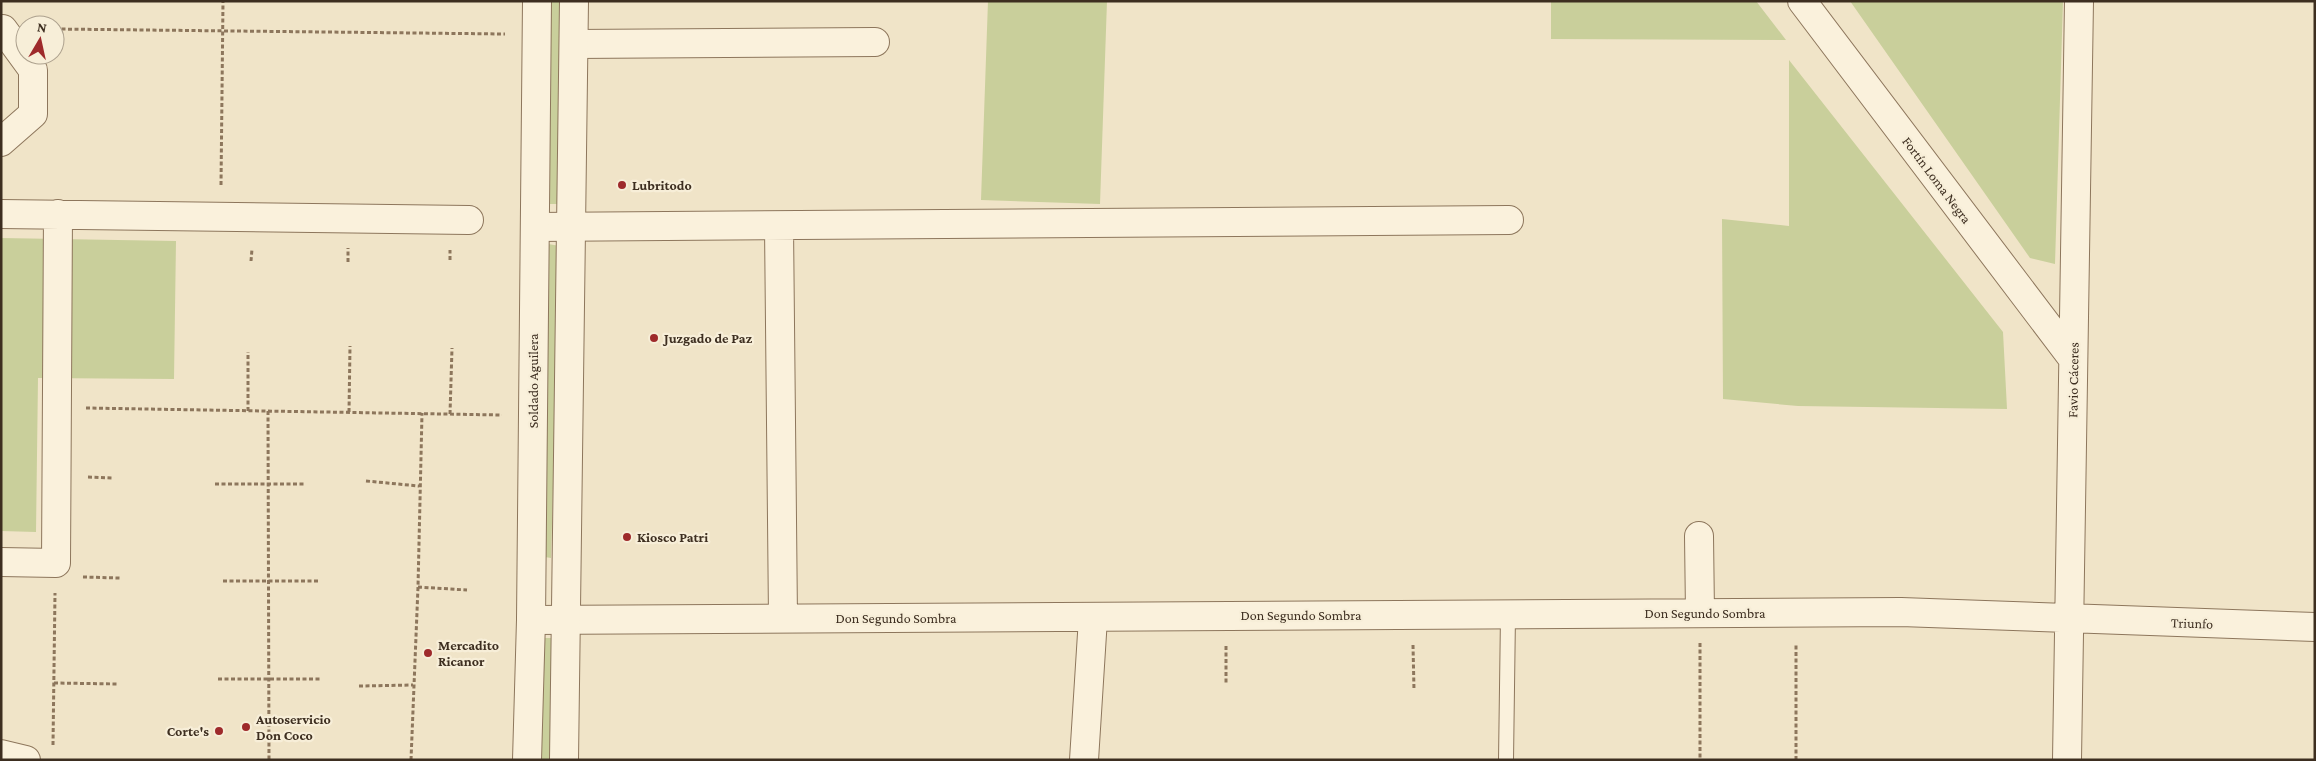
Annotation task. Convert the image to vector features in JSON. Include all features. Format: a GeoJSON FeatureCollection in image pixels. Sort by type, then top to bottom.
{"type":"FeatureCollection","features":[{"type":"Feature","properties":{"kind":"street","name":"Soldado Aguilera"},"geometry":{"type":"LineString","coordinates":[[527,760],[532,620],[536,1]]}},
{"type":"Feature","properties":{"kind":"street"},"geometry":{"type":"LineString","coordinates":[[564,760],[574,1]]}},
{"type":"Feature","properties":{"kind":"street","name":"Fortín Loma Negra"},"geometry":{"type":"LineString","coordinates":[[1802,1],[2073,359]]}},
{"type":"Feature","properties":{"kind":"street","name":"Favio Cáceres"},"geometry":{"type":"LineString","coordinates":[[2067,760],[2079,1]]}},
{"type":"Feature","properties":{"kind":"street"},"geometry":{"type":"LineString","coordinates":[[1,142],[33,114],[33,70],[2,26]]}},
{"type":"Feature","properties":{"kind":"street"},"geometry":{"type":"LineString","coordinates":[[574,44],[875,42]]}},
{"type":"Feature","properties":{"kind":"street"},"geometry":{"type":"LineString","coordinates":[[1,214],[470,220]]}},
{"type":"Feature","properties":{"kind":"street"},"geometry":{"type":"LineString","coordinates":[[1,562],[56,570],[58,214]]}},
{"type":"Feature","properties":{"kind":"street"},"geometry":{"type":"LineString","coordinates":[[534,227],[1509,220]]}},
{"type":"Feature","properties":{"kind":"street"},"geometry":{"type":"LineString","coordinates":[[779,226],[783,618]]}},
{"type":"Feature","properties":{"kind":"street"},"geometry":{"type":"LineString","coordinates":[[1699,536],[1700,613]]}},
{"type":"Feature","properties":{"kind":"street","name":"Don Segundo Sombra"},"geometry":{"type":"LineString","coordinates":[[532,620],[1901,612],[2070,619]]}},
{"type":"Feature","properties":{"kind":"street"},"geometry":{"type":"LineString","coordinates":[[1084,760],[1093,618]]}},
{"type":"Feature","properties":{"kind":"street","name":"Triunfo"},"geometry":{"type":"LineString","coordinates":[[2070,619],[2315,627]]}},
{"type":"Feature","properties":{"kind":"street"},"geometry":{"type":"LineString","coordinates":[[1,754],[26,760]]}},
{"type":"Feature","properties":{"kind":"lane"},"geometry":{"type":"LineString","coordinates":[[1506,760],[1508,615]]}},
{"type":"Feature","properties":{"kind":"path"},"geometry":{"type":"LineString","coordinates":[[221,216],[223,1]]}},
{"type":"Feature","properties":{"kind":"path"},"geometry":{"type":"LineString","coordinates":[[65,29],[536,34]]}},
{"type":"Feature","properties":{"kind":"path"},"geometry":{"type":"LineString","coordinates":[[349,412],[350,346]]}},
{"type":"Feature","properties":{"kind":"path"},"geometry":{"type":"LineString","coordinates":[[450,414],[452,348]]}},
{"type":"Feature","properties":{"kind":"path"},"geometry":{"type":"LineString","coordinates":[[248,352],[248,411]]}},
{"type":"Feature","properties":{"kind":"path"},"geometry":{"type":"LineString","coordinates":[[58,408],[533,415]]}},
{"type":"Feature","properties":{"kind":"path"},"geometry":{"type":"LineString","coordinates":[[268,411],[270,760]]}},
{"type":"Feature","properties":{"kind":"path"},"geometry":{"type":"LineString","coordinates":[[410,760],[418,587],[422,413]]}},
{"type":"Feature","properties":{"kind":"path"},"geometry":{"type":"LineString","coordinates":[[366,481],[419,486]]}},
{"type":"Feature","properties":{"kind":"path"},"geometry":{"type":"LineString","coordinates":[[216,484],[306,484]]}},
{"type":"Feature","properties":{"kind":"path"},"geometry":{"type":"LineString","coordinates":[[53,750],[56,570],[120,578]]}},
{"type":"Feature","properties":{"kind":"path"},"geometry":{"type":"LineString","coordinates":[[222,581],[319,581]]}},
{"type":"Feature","properties":{"kind":"path"},"geometry":{"type":"LineString","coordinates":[[418,587],[467,590]]}},
{"type":"Feature","properties":{"kind":"path"},"geometry":{"type":"LineString","coordinates":[[1700,613],[1700,760]]}},
{"type":"Feature","properties":{"kind":"path"},"geometry":{"type":"LineString","coordinates":[[1796,760],[1797,613]]}},
{"type":"Feature","properties":{"kind":"path"},"geometry":{"type":"LineString","coordinates":[[1414,615],[1414,690]]}},
{"type":"Feature","properties":{"kind":"path"},"geometry":{"type":"LineString","coordinates":[[1226,616],[1226,683]]}},
{"type":"Feature","properties":{"kind":"path"},"geometry":{"type":"LineString","coordinates":[[218,680],[320,679]]}},
{"type":"Feature","properties":{"kind":"path"},"geometry":{"type":"LineString","coordinates":[[54,682],[118,684]]}},
{"type":"Feature","properties":{"kind":"path"},"geometry":{"type":"LineString","coordinates":[[359,686],[413,685]]}},
{"type":"Feature","properties":{"kind":"green space"},"geometry":{"type":"Polygon","coordinates":[[[549,1],[562,1],[558,204],[544,204],[549,1]]]}},
{"type":"Feature","properties":{"kind":"green space"},"geometry":{"type":"Polygon","coordinates":[[[988,1],[1107,1],[1100,204],[981,200],[988,1]]]}},
{"type":"Feature","properties":{"kind":"green space"},"geometry":{"type":"Polygon","coordinates":[[[1551,1],[1756,1],[1786,40],[1551,39],[1551,1]]]}},
{"type":"Feature","properties":{"kind":"green space"},"geometry":{"type":"Polygon","coordinates":[[[1850,1],[2063,1],[2055,264],[2030,258],[1850,1]]]}},
{"type":"Feature","properties":{"kind":"green space"},"geometry":{"type":"Polygon","coordinates":[[[1789,60],[2003,332],[2007,409],[1798,406],[1723,399],[1722,219],[1789,226],[1789,60]]]}},
{"type":"Feature","properties":{"kind":"green space"},"geometry":{"type":"Polygon","coordinates":[[[1,238],[176,241],[174,379],[38,378],[36,532],[1,531],[1,238]]]}},
{"type":"Feature","properties":{"kind":"green space"},"geometry":{"type":"Polygon","coordinates":[[[548,244],[560,246],[551,558],[539,556],[548,244]]]}},
{"type":"Feature","properties":{"kind":"green space"},"geometry":{"type":"Polygon","coordinates":[[[534,638],[553,638],[551,760],[535,760],[534,638]]]}},
{"type":"Feature","properties":{"kind":"place","name":"Lubritodo"},"geometry":{"type":"Point","coordinates":[622,185]}},
{"type":"Feature","properties":{"kind":"place","name":"Juzgado de Paz"},"geometry":{"type":"Point","coordinates":[654,338]}},
{"type":"Feature","properties":{"kind":"place","name":"Kiosco Patri"},"geometry":{"type":"Point","coordinates":[627,537]}},
{"type":"Feature","properties":{"kind":"place","name":"Mercadito Ricanor"},"geometry":{"type":"Point","coordinates":[428,653]}},
{"type":"Feature","properties":{"kind":"place","name":"Autoservicio Don Coco"},"geometry":{"type":"Point","coordinates":[246,727]}},
{"type":"Feature","properties":{"kind":"place","name":"Corte's"},"geometry":{"type":"Point","coordinates":[219,731]}}]}
